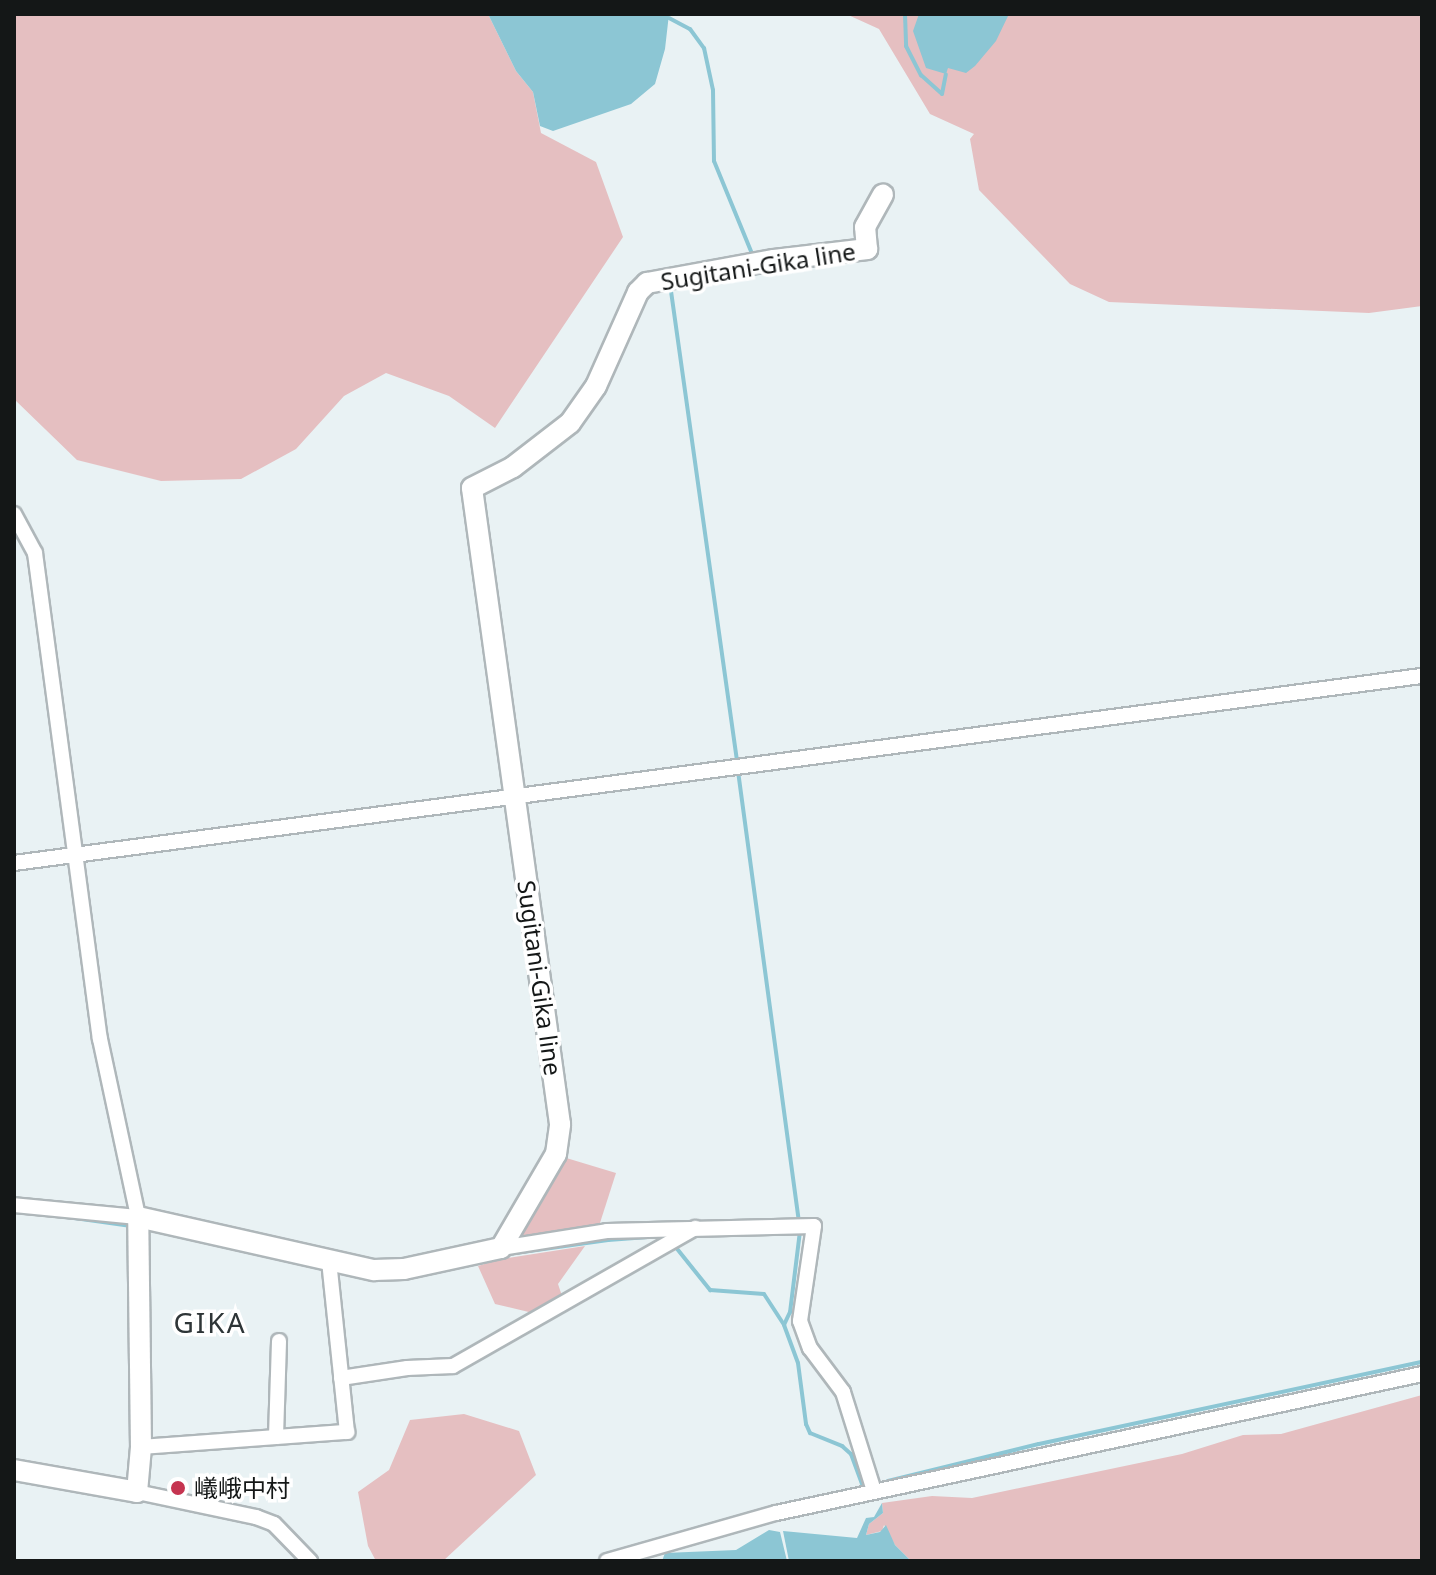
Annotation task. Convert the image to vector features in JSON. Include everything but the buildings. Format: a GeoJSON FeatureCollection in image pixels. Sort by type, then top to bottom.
{"type":"FeatureCollection","features":[{"type":"Feature","properties":{"kind":"main road","name":"Sugitani-Gika line"},"geometry":{"type":"LineString","coordinates":[[501,1248],[556,1154],[560,1140],[472,488],[513,467],[570,423],[596,386],[638,292],[647,283],[774,260],[867,249],[865,227],[883,195]]}},
{"type":"Feature","properties":{"kind":"main road"},"geometry":{"type":"LineString","coordinates":[[14,1470],[137,1492],[141,1447],[138,1217],[374,1270],[404,1269],[501,1248]]}},
{"type":"Feature","properties":{"kind":"street"},"geometry":{"type":"LineString","coordinates":[[14,514],[35,553],[100,1039],[138,1217],[14,1205]]}},
{"type":"Feature","properties":{"kind":"street"},"geometry":{"type":"LineString","coordinates":[[14,863],[1422,676]]}},
{"type":"Feature","properties":{"kind":"street"},"geometry":{"type":"LineString","coordinates":[[501,1248],[607,1231],[814,1226],[800,1321],[810,1348],[843,1392],[874,1491]]}},
{"type":"Feature","properties":{"kind":"street"},"geometry":{"type":"LineString","coordinates":[[341,1378],[407,1368],[453,1366],[697,1227]]}},
{"type":"Feature","properties":{"kind":"street"},"geometry":{"type":"LineString","coordinates":[[141,1447],[347,1432],[329,1262]]}},
{"type":"Feature","properties":{"kind":"street"},"geometry":{"type":"LineString","coordinates":[[276,1437],[279,1341]]}},
{"type":"Feature","properties":{"kind":"street"},"geometry":{"type":"LineString","coordinates":[[607,1561],[776,1513],[1422,1374]]}},
{"type":"Feature","properties":{"kind":"street"},"geometry":{"type":"LineString","coordinates":[[137,1492],[256,1517],[274,1524],[310,1561]]}},
{"type":"Feature","properties":{"kind":"shaded area"},"geometry":{"type":"Polygon","coordinates":[[[14,14],[488,14],[516,71],[533,92],[541,133],[596,162],[623,237],[495,428],[449,396],[386,373],[344,396],[296,449],[241,479],[161,481],[77,460],[14,399],[14,14]]]}},
{"type":"Feature","properties":{"kind":"shaded area"},"geometry":{"type":"Polygon","coordinates":[[[846,14],[1422,14],[1422,306],[1369,313],[1109,302],[1070,284],[979,190],[970,139],[974,134],[930,114],[879,29],[846,14]]]}},
{"type":"Feature","properties":{"kind":"shaded area"},"geometry":{"type":"Polygon","coordinates":[[[563,1157],[616,1173],[599,1226],[517,1237],[563,1157]]]}},
{"type":"Feature","properties":{"kind":"shaded area"},"geometry":{"type":"Polygon","coordinates":[[[585,1246],[558,1284],[563,1299],[533,1313],[495,1304],[478,1266],[501,1259],[585,1246]]]}},
{"type":"Feature","properties":{"kind":"shaded area"},"geometry":{"type":"Polygon","coordinates":[[[1422,1395],[1422,1561],[911,1561],[895,1545],[884,1525],[882,1531],[866,1535],[869,1524],[883,1513],[882,1503],[932,1496],[972,1498],[1182,1454],[1243,1435],[1281,1434],[1422,1395]]]}},
{"type":"Feature","properties":{"kind":"shaded area"},"geometry":{"type":"Polygon","coordinates":[[[464,1414],[519,1431],[536,1475],[443,1561],[376,1561],[368,1546],[358,1492],[389,1470],[410,1420],[464,1414]]]}},
{"type":"Feature","properties":{"kind":"water"},"geometry":{"type":"Polygon","coordinates":[[[488,14],[669,14],[665,49],[655,84],[631,104],[553,131],[540,126],[533,92],[516,71],[488,14]]]}},
{"type":"Feature","properties":{"kind":"water"},"geometry":{"type":"Polygon","coordinates":[[[919,14],[1009,14],[996,41],[975,66],[966,73],[948,68],[946,74],[926,68],[913,31],[919,14]]]}},
{"type":"Feature","properties":{"kind":"water"},"geometry":{"type":"Polygon","coordinates":[[[882,1503],[883,1513],[869,1524],[866,1535],[880,1532],[886,1525],[895,1545],[911,1561],[789,1561],[783,1531],[857,1538],[866,1518],[874,1517],[882,1503]]]}},
{"type":"Feature","properties":{"kind":"water"},"geometry":{"type":"Polygon","coordinates":[[[769,1530],[780,1532],[787,1561],[662,1561],[665,1553],[736,1550],[769,1530]]]}},
{"type":"Feature","properties":{"kind":"waterway"},"geometry":{"type":"LineString","coordinates":[[905,14],[906,46],[921,75],[942,94],[946,74]]}},
{"type":"Feature","properties":{"kind":"waterway"},"geometry":{"type":"LineString","coordinates":[[669,18],[690,29],[704,48],[713,90],[714,161],[753,256]]}},
{"type":"Feature","properties":{"kind":"waterway"},"geometry":{"type":"LineString","coordinates":[[670,284],[737,762]]}},
{"type":"Feature","properties":{"kind":"waterway"},"geometry":{"type":"LineString","coordinates":[[738,771],[799,1222]]}},
{"type":"Feature","properties":{"kind":"waterway"},"geometry":{"type":"LineString","coordinates":[[60,1216],[131,1226]]}},
{"type":"Feature","properties":{"kind":"waterway"},"geometry":{"type":"LineString","coordinates":[[800,1231],[790,1312],[784,1325],[798,1363],[806,1424],[810,1433],[842,1446],[851,1454],[865,1492]]}},
{"type":"Feature","properties":{"kind":"waterway"},"geometry":{"type":"LineString","coordinates":[[507,1254],[608,1240],[661,1236],[667,1240]]}},
{"type":"Feature","properties":{"kind":"waterway"},"geometry":{"type":"LineString","coordinates":[[674,1245],[710,1290],[764,1294],[784,1325]]}},
{"type":"Feature","properties":{"kind":"waterway"},"geometry":{"type":"LineString","coordinates":[[886,1485],[888,1481],[1039,1444],[1422,1362]]}},
{"type":"Feature","properties":{"kind":"place","name":"嶬峨中村"},"geometry":{"type":"Point","coordinates":[178,1488]}},
{"type":"Feature","properties":{"kind":"district","name":"GIKA"},"geometry":{"type":"Point","coordinates":[210,1322]}}]}
